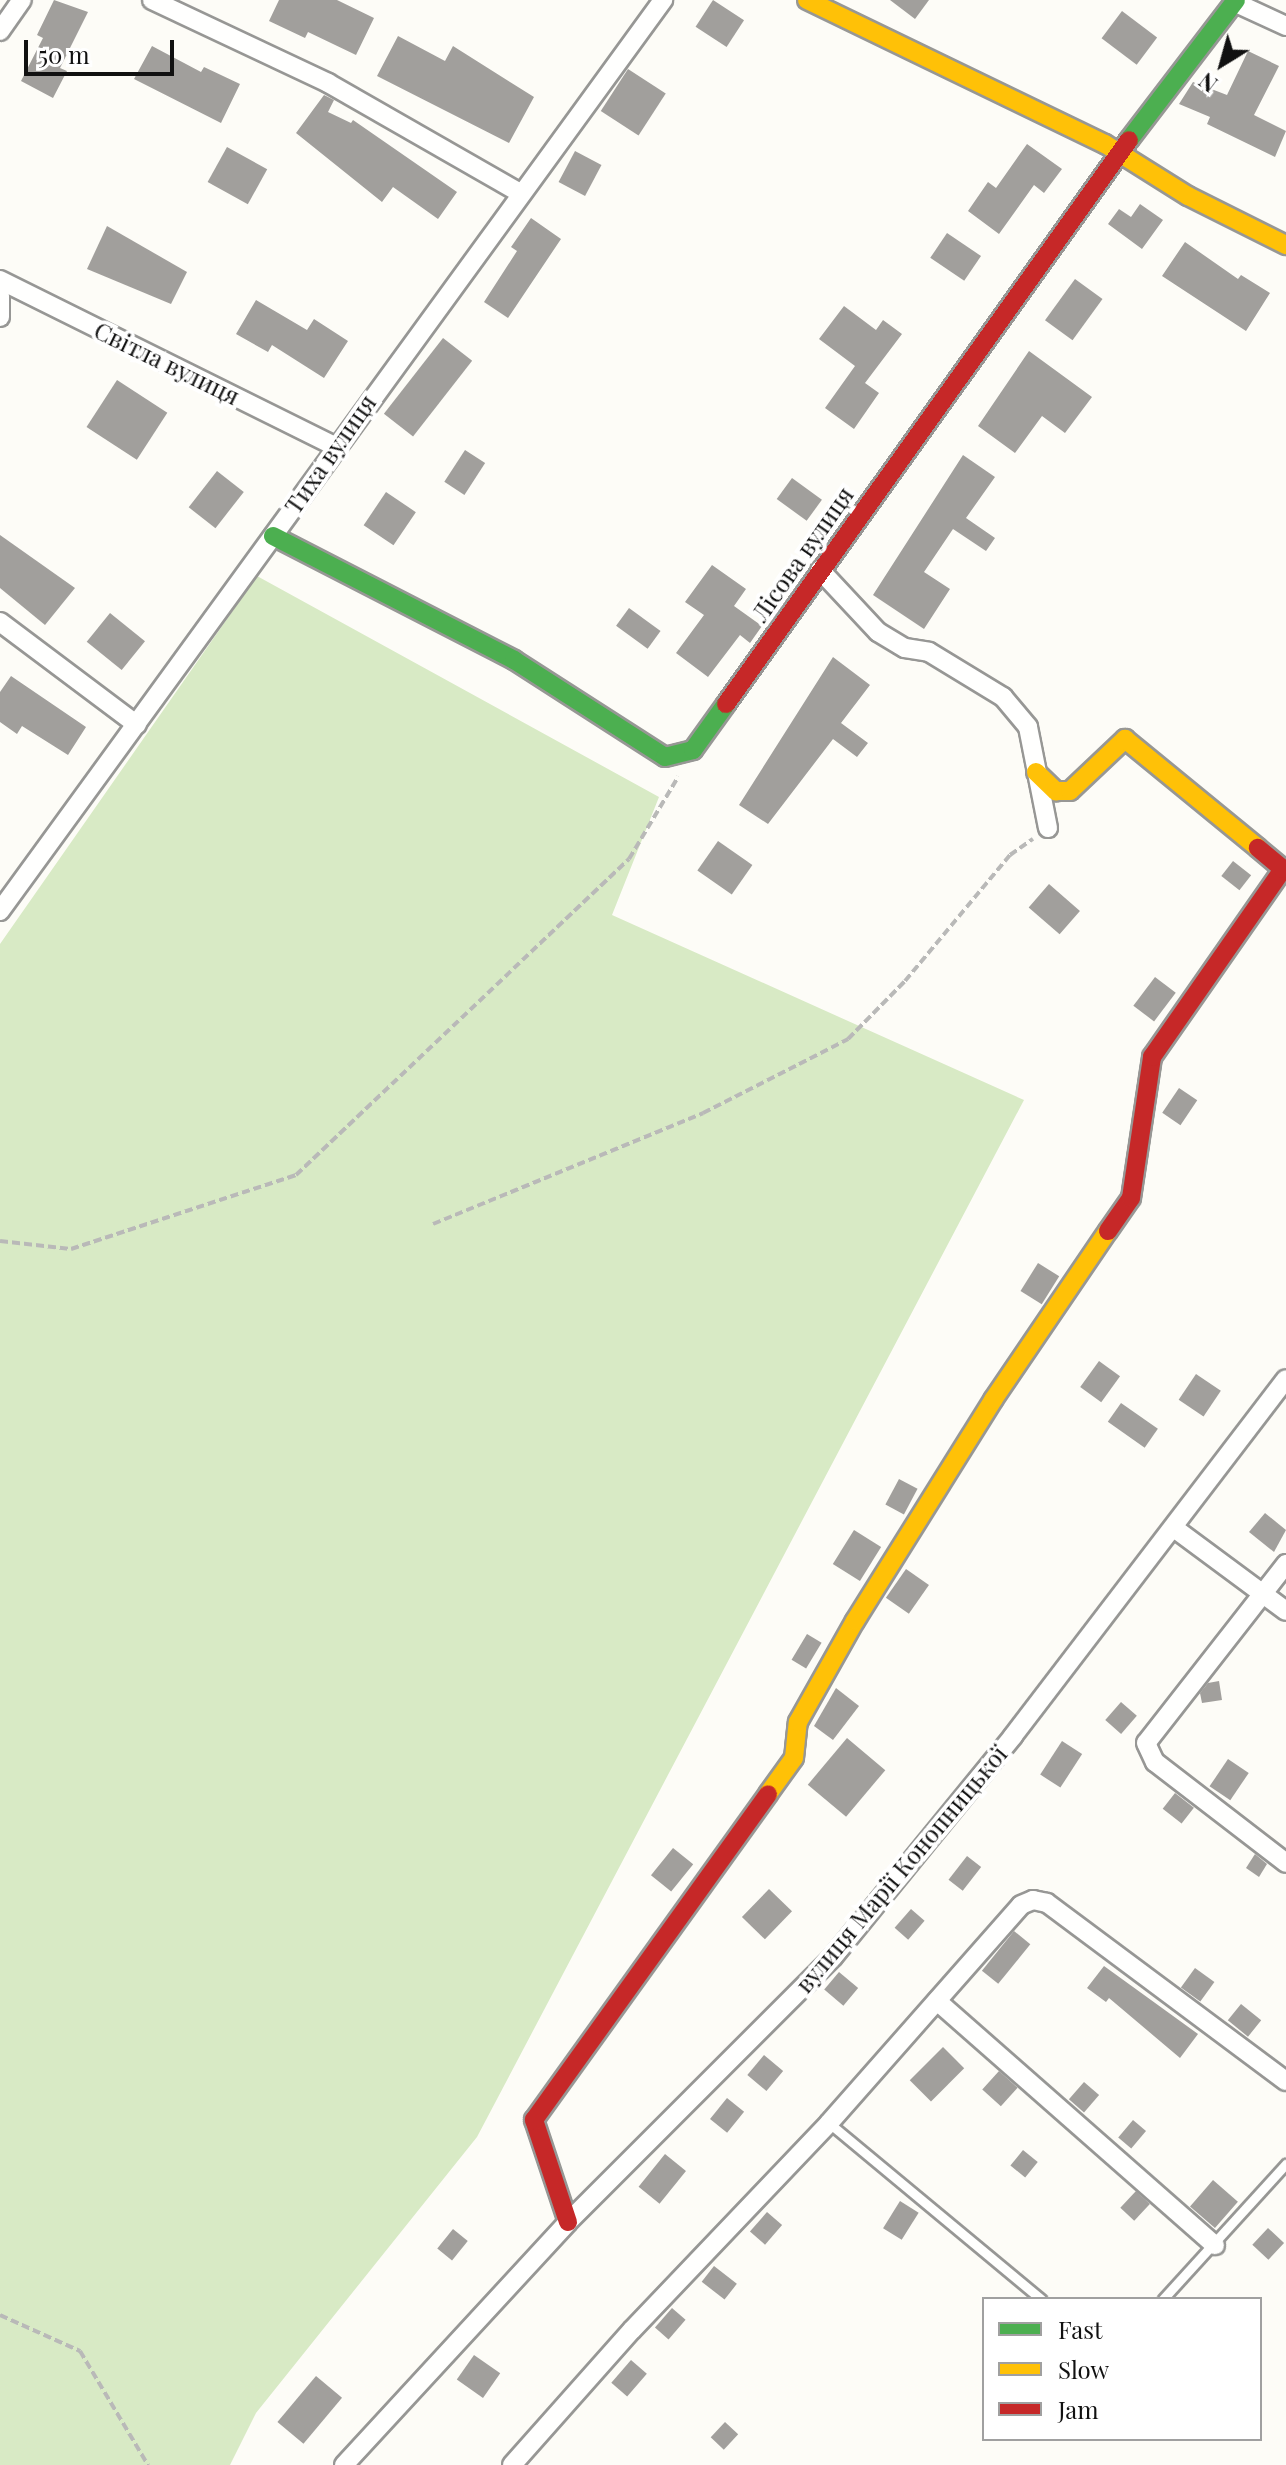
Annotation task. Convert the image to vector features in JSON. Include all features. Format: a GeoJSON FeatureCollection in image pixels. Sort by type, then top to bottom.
{"type":"FeatureCollection","features":[{"type":"Feature","properties":{"kind":"street"},"geometry":{"type":"LineString","coordinates":[[0,31],[22,0]]}},
{"type":"Feature","properties":{"kind":"street"},"geometry":{"type":"LineString","coordinates":[[152,0],[328,83],[520,193]]}},
{"type":"Feature","properties":{"kind":"street","name":"Тиха вулиця"},"geometry":{"type":"LineString","coordinates":[[0,911],[137,725],[335,446],[663,0]]}},
{"type":"Feature","properties":{"kind":"street"},"geometry":{"type":"LineString","coordinates":[[807,0],[1121,157],[1286,245]]}},
{"type":"Feature","properties":{"kind":"street"},"geometry":{"type":"LineString","coordinates":[[1235,1],[1286,26]]}},
{"type":"Feature","properties":{"kind":"street","name":"Лісова вулиця"},"geometry":{"type":"LineString","coordinates":[[693,750],[820,570],[1235,1]]}},
{"type":"Feature","properties":{"kind":"street","name":"Світла вулиця"},"geometry":{"type":"LineString","coordinates":[[0,280],[335,446]]}},
{"type":"Feature","properties":{"kind":"street"},"geometry":{"type":"LineString","coordinates":[[0,296],[0,317]]}},
{"type":"Feature","properties":{"kind":"street"},"geometry":{"type":"LineString","coordinates":[[273,536],[514,660],[665,757],[693,750]]}},
{"type":"Feature","properties":{"kind":"street"},"geometry":{"type":"LineString","coordinates":[[820,570],[878,632],[905,648],[929,652],[1003,697],[1028,727],[1048,828]]}},
{"type":"Feature","properties":{"kind":"street"},"geometry":{"type":"LineString","coordinates":[[0,622],[137,725]]}},
{"type":"Feature","properties":{"kind":"street"},"geometry":{"type":"LineString","coordinates":[[568,2222],[534,2120],[794,1758],[798,1722],[855,1621],[993,1400],[1131,1198],[1152,1057],[1284,870],[1125,739],[1070,791],[1056,791],[1036,772]]}},
{"type":"Feature","properties":{"kind":"street","name":"вулиця Марії Конопницької"},"geometry":{"type":"LineString","coordinates":[[344,2465],[568,2222],[833,1957],[1174,1528],[1286,1379]]}},
{"type":"Feature","properties":{"kind":"street"},"geometry":{"type":"LineString","coordinates":[[1174,1528],[1286,1611]]}},
{"type":"Feature","properties":{"kind":"street"},"geometry":{"type":"LineString","coordinates":[[1286,1564],[1146,1743],[1155,1762],[1286,1863]]}},
{"type":"Feature","properties":{"kind":"street"},"geometry":{"type":"LineString","coordinates":[[512,2465],[632,2330],[829,2123],[1021,1905],[1040,1901],[1286,2081]]}},
{"type":"Feature","properties":{"kind":"street"},"geometry":{"type":"LineString","coordinates":[[937,2001],[1215,2245]]}},
{"type":"Feature","properties":{"kind":"lane"},"geometry":{"type":"LineString","coordinates":[[829,2123],[1039,2297]]}},
{"type":"Feature","properties":{"kind":"lane"},"geometry":{"type":"LineString","coordinates":[[1165,2297],[1286,2164]]}},
{"type":"Feature","properties":{"kind":"path"},"geometry":{"type":"LineString","coordinates":[[0,1241],[71,1249],[296,1175],[629,859],[693,750]]}},
{"type":"Feature","properties":{"kind":"path"},"geometry":{"type":"LineString","coordinates":[[433,1224],[703,1113],[848,1039],[905,981],[1010,855],[1048,828]]}},
{"type":"Feature","properties":{"kind":"path"},"geometry":{"type":"LineString","coordinates":[[0,2315],[80,2351],[148,2465]]}},
{"type":"Feature","properties":{"kind":"green space"},"geometry":{"type":"Polygon","coordinates":[[[257,576],[659,797],[612,915],[1024,1100],[477,2137],[256,2413],[230,2465],[0,2465],[0,944],[257,576]]]}},
{"type":"Feature","properties":{"kind":"building"},"geometry":{"type":"Polygon","coordinates":[[[54,0],[88,12],[60,68],[67,71],[53,98],[21,81],[43,38],[37,35],[54,0]]]}},
{"type":"Feature","properties":{"kind":"building"},"geometry":{"type":"Polygon","coordinates":[[[279,0],[337,0],[374,18],[356,55],[308,32],[305,38],[269,21],[279,0]]]}},
{"type":"Feature","properties":{"kind":"building"},"geometry":{"type":"Polygon","coordinates":[[[713,0],[744,20],[727,47],[696,27],[713,0]]]}},
{"type":"Feature","properties":{"kind":"building"},"geometry":{"type":"Polygon","coordinates":[[[890,0],[929,0],[915,19],[890,0]]]}},
{"type":"Feature","properties":{"kind":"building"},"geometry":{"type":"Polygon","coordinates":[[[1122,11],[1157,37],[1137,65],[1102,38],[1122,11]]]}},
{"type":"Feature","properties":{"kind":"building"},"geometry":{"type":"Polygon","coordinates":[[[398,36],[445,61],[453,46],[534,97],[509,143],[377,76],[398,36]]]}},
{"type":"Feature","properties":{"kind":"building"},"geometry":{"type":"Polygon","coordinates":[[[152,46],[201,72],[204,67],[240,84],[221,123],[134,79],[152,46]]]}},
{"type":"Feature","properties":{"kind":"building"},"geometry":{"type":"Polygon","coordinates":[[[1248,51],[1279,66],[1254,115],[1286,131],[1275,157],[1207,124],[1210,117],[1179,104],[1193,82],[1227,95],[1248,51]]]}},
{"type":"Feature","properties":{"kind":"building"},"geometry":{"type":"Polygon","coordinates":[[[628,69],[666,94],[639,135],[601,111],[628,69]]]}},
{"type":"Feature","properties":{"kind":"building"},"geometry":{"type":"Polygon","coordinates":[[[324,95],[334,100],[328,112],[351,123],[353,120],[457,192],[438,219],[393,187],[382,202],[296,133],[324,95]]]}},
{"type":"Feature","properties":{"kind":"building"},"geometry":{"type":"Polygon","coordinates":[[[1027,144],[1062,169],[1044,193],[1034,185],[999,234],[968,211],[988,182],[996,188],[1027,144]]]}},
{"type":"Feature","properties":{"kind":"building"},"geometry":{"type":"Polygon","coordinates":[[[227,147],[267,169],[248,204],[208,182],[227,147]]]}},
{"type":"Feature","properties":{"kind":"building"},"geometry":{"type":"Polygon","coordinates":[[[575,151],[601,165],[585,196],[559,182],[575,151]]]}},
{"type":"Feature","properties":{"kind":"building"},"geometry":{"type":"Polygon","coordinates":[[[1140,204],[1163,220],[1142,249],[1108,224],[1119,209],[1131,217],[1140,204]]]}},
{"type":"Feature","properties":{"kind":"building"},"geometry":{"type":"Polygon","coordinates":[[[531,218],[561,239],[508,318],[484,302],[517,251],[511,247],[531,218]]]}},
{"type":"Feature","properties":{"kind":"building"},"geometry":{"type":"Polygon","coordinates":[[[107,226],[187,272],[171,304],[87,269],[107,226]]]}},
{"type":"Feature","properties":{"kind":"building"},"geometry":{"type":"Polygon","coordinates":[[[947,233],[981,256],[964,281],[930,258],[947,233]]]}},
{"type":"Feature","properties":{"kind":"building"},"geometry":{"type":"Polygon","coordinates":[[[1185,242],[1238,279],[1241,275],[1270,293],[1246,331],[1162,276],[1185,242]]]}},
{"type":"Feature","properties":{"kind":"building"},"geometry":{"type":"Polygon","coordinates":[[[1075,279],[1103,299],[1073,340],[1045,320],[1075,279]]]}},
{"type":"Feature","properties":{"kind":"building"},"geometry":{"type":"Polygon","coordinates":[[[256,300],[307,330],[314,319],[348,341],[324,378],[272,345],[268,352],[236,334],[256,300]]]}},
{"type":"Feature","properties":{"kind":"building"},"geometry":{"type":"Polygon","coordinates":[[[844,306],[876,330],[883,320],[902,334],[865,383],[879,393],[854,429],[825,408],[855,366],[819,339],[844,306]]]}},
{"type":"Feature","properties":{"kind":"building"},"geometry":{"type":"Polygon","coordinates":[[[443,338],[472,361],[413,436],[384,414],[443,338]]]}},
{"type":"Feature","properties":{"kind":"building"},"geometry":{"type":"Polygon","coordinates":[[[1029,351],[1092,397],[1065,433],[1042,416],[1015,453],[978,426],[1029,351]]]}},
{"type":"Feature","properties":{"kind":"building"},"geometry":{"type":"Polygon","coordinates":[[[117,380],[167,413],[137,460],[87,427],[117,380]]]}},
{"type":"Feature","properties":{"kind":"building"},"geometry":{"type":"Polygon","coordinates":[[[465,450],[485,463],[464,495],[444,482],[465,450]]]}},
{"type":"Feature","properties":{"kind":"building"},"geometry":{"type":"Polygon","coordinates":[[[963,455],[995,477],[966,518],[995,538],[986,551],[953,529],[924,572],[950,589],[924,629],[873,595],[963,455]]]}},
{"type":"Feature","properties":{"kind":"building"},"geometry":{"type":"Polygon","coordinates":[[[217,471],[244,492],[215,528],[189,507],[217,471]]]}},
{"type":"Feature","properties":{"kind":"building"},"geometry":{"type":"Polygon","coordinates":[[[792,478],[822,500],[807,521],[777,499],[792,478]]]}},
{"type":"Feature","properties":{"kind":"building"},"geometry":{"type":"Polygon","coordinates":[[[386,492],[416,512],[393,545],[364,525],[386,492]]]}},
{"type":"Feature","properties":{"kind":"building"},"geometry":{"type":"Polygon","coordinates":[[[0,535],[75,588],[45,625],[0,588],[0,535]]]}},
{"type":"Feature","properties":{"kind":"building"},"geometry":{"type":"Polygon","coordinates":[[[712,565],[746,589],[734,606],[762,626],[750,643],[740,635],[708,677],[676,653],[704,615],[685,602],[712,565]]]}},
{"type":"Feature","properties":{"kind":"building"},"geometry":{"type":"Polygon","coordinates":[[[629,608],[661,631],[648,649],[616,626],[629,608]]]}},
{"type":"Feature","properties":{"kind":"building"},"geometry":{"type":"Polygon","coordinates":[[[110,613],[145,641],[122,670],[87,642],[110,613]]]}},
{"type":"Feature","properties":{"kind":"building"},"geometry":{"type":"Polygon","coordinates":[[[833,657],[870,685],[841,723],[868,743],[857,757],[833,739],[768,824],[739,805],[833,657]]]}},
{"type":"Feature","properties":{"kind":"building"},"geometry":{"type":"Polygon","coordinates":[[[11,676],[86,727],[68,755],[22,726],[17,734],[0,722],[0,692],[11,676]]]}},
{"type":"Feature","properties":{"kind":"building"},"geometry":{"type":"Polygon","coordinates":[[[718,841],[752,865],[732,895],[697,870],[718,841]]]}},
{"type":"Feature","properties":{"kind":"building"},"geometry":{"type":"Polygon","coordinates":[[[1233,861],[1251,875],[1239,890],[1221,876],[1233,861]]]}},
{"type":"Feature","properties":{"kind":"building"},"geometry":{"type":"Polygon","coordinates":[[[1049,884],[1080,911],[1060,934],[1029,907],[1049,884]]]}},
{"type":"Feature","properties":{"kind":"building"},"geometry":{"type":"Polygon","coordinates":[[[1155,977],[1176,993],[1154,1021],[1133,1006],[1155,977]]]}},
{"type":"Feature","properties":{"kind":"building"},"geometry":{"type":"Polygon","coordinates":[[[1179,1088],[1197,1100],[1180,1125],[1162,1113],[1179,1088]]]}},
{"type":"Feature","properties":{"kind":"building"},"geometry":{"type":"Polygon","coordinates":[[[1038,1263],[1059,1276],[1042,1304],[1021,1291],[1038,1263]]]}},
{"type":"Feature","properties":{"kind":"building"},"geometry":{"type":"Polygon","coordinates":[[[1099,1361],[1120,1376],[1101,1402],[1080,1387],[1099,1361]]]}},
{"type":"Feature","properties":{"kind":"building"},"geometry":{"type":"Polygon","coordinates":[[[1196,1374],[1221,1391],[1204,1416],[1179,1400],[1196,1374]]]}},
{"type":"Feature","properties":{"kind":"building"},"geometry":{"type":"Polygon","coordinates":[[[1121,1403],[1158,1429],[1145,1448],[1108,1422],[1121,1403]]]}},
{"type":"Feature","properties":{"kind":"building"},"geometry":{"type":"Polygon","coordinates":[[[899,1479],[918,1489],[904,1514],[885,1505],[899,1479]]]}},
{"type":"Feature","properties":{"kind":"building"},"geometry":{"type":"Polygon","coordinates":[[[1265,1513],[1286,1530],[1274,1552],[1249,1532],[1265,1513]]]}},
{"type":"Feature","properties":{"kind":"building"},"geometry":{"type":"Polygon","coordinates":[[[854,1530],[881,1547],[860,1581],[833,1564],[854,1530]]]}},
{"type":"Feature","properties":{"kind":"building"},"geometry":{"type":"Polygon","coordinates":[[[906,1569],[929,1585],[909,1614],[886,1598],[906,1569]]]}},
{"type":"Feature","properties":{"kind":"building"},"geometry":{"type":"Polygon","coordinates":[[[807,1634],[822,1643],[806,1668],[792,1660],[807,1634]]]}},
{"type":"Feature","properties":{"kind":"building"},"geometry":{"type":"Polygon","coordinates":[[[1219,1681],[1222,1700],[1202,1703],[1200,1693],[1208,1683],[1219,1681]]]}},
{"type":"Feature","properties":{"kind":"building"},"geometry":{"type":"Polygon","coordinates":[[[836,1688],[859,1706],[833,1740],[814,1726],[836,1688]]]}},
{"type":"Feature","properties":{"kind":"building"},"geometry":{"type":"Polygon","coordinates":[[[1121,1702],[1137,1716],[1121,1734],[1105,1720],[1121,1702]]]}},
{"type":"Feature","properties":{"kind":"building"},"geometry":{"type":"Polygon","coordinates":[[[847,1738],[885,1770],[846,1817],[808,1785],[847,1738]]]}},
{"type":"Feature","properties":{"kind":"building"},"geometry":{"type":"Polygon","coordinates":[[[1062,1741],[1082,1754],[1060,1788],[1040,1775],[1062,1741]]]}},
{"type":"Feature","properties":{"kind":"building"},"geometry":{"type":"Polygon","coordinates":[[[1228,1759],[1249,1773],[1230,1800],[1210,1786],[1228,1759]]]}},
{"type":"Feature","properties":{"kind":"building"},"geometry":{"type":"Polygon","coordinates":[[[1175,1793],[1194,1808],[1182,1824],[1163,1809],[1175,1793]]]}},
{"type":"Feature","properties":{"kind":"building"},"geometry":{"type":"Polygon","coordinates":[[[673,1848],[693,1864],[671,1892],[651,1875],[673,1848]]]}},
{"type":"Feature","properties":{"kind":"building"},"geometry":{"type":"Polygon","coordinates":[[[1255,1854],[1267,1864],[1259,1877],[1246,1868],[1255,1854]]]}},
{"type":"Feature","properties":{"kind":"building"},"geometry":{"type":"Polygon","coordinates":[[[967,1856],[981,1867],[963,1891],[949,1880],[967,1856]]]}},
{"type":"Feature","properties":{"kind":"building"},"geometry":{"type":"Polygon","coordinates":[[[769,1889],[792,1911],[765,1939],[742,1917],[769,1889]]]}},
{"type":"Feature","properties":{"kind":"building"},"geometry":{"type":"Polygon","coordinates":[[[911,1909],[925,1921],[908,1940],[895,1928],[911,1909]]]}},
{"type":"Feature","properties":{"kind":"building"},"geometry":{"type":"Polygon","coordinates":[[[1014,1931],[1030,1944],[998,1984],[982,1971],[1014,1931]]]}},
{"type":"Feature","properties":{"kind":"building"},"geometry":{"type":"Polygon","coordinates":[[[1104,1966],[1198,2034],[1180,2058],[1109,1998],[1106,2002],[1087,1988],[1104,1966]]]}},
{"type":"Feature","properties":{"kind":"building"},"geometry":{"type":"Polygon","coordinates":[[[1195,1968],[1214,1982],[1200,2002],[1181,1987],[1195,1968]]]}},
{"type":"Feature","properties":{"kind":"building"},"geometry":{"type":"Polygon","coordinates":[[[839,1972],[858,1988],[843,2006],[824,1990],[839,1972]]]}},
{"type":"Feature","properties":{"kind":"building"},"geometry":{"type":"Polygon","coordinates":[[[1241,2004],[1261,2020],[1248,2037],[1228,2020],[1241,2004]]]}},
{"type":"Feature","properties":{"kind":"building"},"geometry":{"type":"Polygon","coordinates":[[[943,2047],[964,2068],[931,2101],[910,2080],[943,2047]]]}},
{"type":"Feature","properties":{"kind":"building"},"geometry":{"type":"Polygon","coordinates":[[[764,2055],[783,2071],[766,2091],[747,2075],[764,2055]]]}},
{"type":"Feature","properties":{"kind":"building"},"geometry":{"type":"Polygon","coordinates":[[[999,2071],[1018,2088],[1001,2106],[982,2090],[999,2071]]]}},
{"type":"Feature","properties":{"kind":"building"},"geometry":{"type":"Polygon","coordinates":[[[1084,2082],[1099,2095],[1084,2112],[1069,2099],[1084,2082]]]}},
{"type":"Feature","properties":{"kind":"building"},"geometry":{"type":"Polygon","coordinates":[[[727,2098],[744,2112],[727,2133],[710,2119],[727,2098]]]}},
{"type":"Feature","properties":{"kind":"building"},"geometry":{"type":"Polygon","coordinates":[[[1133,2120],[1146,2131],[1131,2149],[1118,2138],[1133,2120]]]}},
{"type":"Feature","properties":{"kind":"building"},"geometry":{"type":"Polygon","coordinates":[[[1023,2150],[1038,2162],[1025,2178],[1010,2166],[1023,2150]]]}},
{"type":"Feature","properties":{"kind":"building"},"geometry":{"type":"Polygon","coordinates":[[[665,2154],[686,2171],[660,2204],[639,2187],[665,2154]]]}},
{"type":"Feature","properties":{"kind":"building"},"geometry":{"type":"Polygon","coordinates":[[[1213,2180],[1238,2202],[1215,2228],[1190,2206],[1213,2180]]]}},
{"type":"Feature","properties":{"kind":"building"},"geometry":{"type":"Polygon","coordinates":[[[1136,2191],[1150,2204],[1134,2221],[1120,2208],[1136,2191]]]}},
{"type":"Feature","properties":{"kind":"building"},"geometry":{"type":"Polygon","coordinates":[[[900,2201],[919,2213],[902,2240],[883,2228],[900,2201]]]}},
{"type":"Feature","properties":{"kind":"building"},"geometry":{"type":"Polygon","coordinates":[[[767,2212],[782,2225],[765,2245],[750,2232],[767,2212]]]}},
{"type":"Feature","properties":{"kind":"building"},"geometry":{"type":"Polygon","coordinates":[[[1268,2228],[1284,2243],[1268,2260],[1252,2245],[1268,2228]]]}},
{"type":"Feature","properties":{"kind":"building"},"geometry":{"type":"Polygon","coordinates":[[[453,2229],[468,2241],[452,2260],[437,2248],[453,2229]]]}},
{"type":"Feature","properties":{"kind":"building"},"geometry":{"type":"Polygon","coordinates":[[[714,2266],[737,2284],[725,2300],[702,2282],[714,2266]]]}},
{"type":"Feature","properties":{"kind":"building"},"geometry":{"type":"Polygon","coordinates":[[[672,2308],[686,2320],[669,2339],[655,2328],[672,2308]]]}},
{"type":"Feature","properties":{"kind":"building"},"geometry":{"type":"Polygon","coordinates":[[[474,2355],[500,2373],[483,2398],[457,2380],[474,2355]]]}},
{"type":"Feature","properties":{"kind":"building"},"geometry":{"type":"Polygon","coordinates":[[[631,2360],[647,2374],[627,2396],[611,2383],[631,2360]]]}},
{"type":"Feature","properties":{"kind":"building"},"geometry":{"type":"Polygon","coordinates":[[[316,2376],[342,2398],[303,2444],[277,2422],[316,2376]]]}},
{"type":"Feature","properties":{"kind":"building"},"geometry":{"type":"Polygon","coordinates":[[[725,2422],[738,2434],[724,2450],[711,2437],[725,2422]]]}},
{"type":"Feature","properties":{"kind":"traffic: fast"},"geometry":{"type":"LineString","coordinates":[[1129,140],[1236,0]]}},
{"type":"Feature","properties":{"kind":"traffic: fast"},"geometry":{"type":"LineString","coordinates":[[273,536],[514,660],[665,757],[693,750],[726,704]]}},
{"type":"Feature","properties":{"kind":"traffic: slow"},"geometry":{"type":"LineString","coordinates":[[807,0],[1105,144],[1188,196],[1286,245]]}},
{"type":"Feature","properties":{"kind":"traffic: slow"},"geometry":{"type":"LineString","coordinates":[[1036,772],[1056,791],[1070,791],[1125,739],[1258,848]]}},
{"type":"Feature","properties":{"kind":"traffic: slow"},"geometry":{"type":"LineString","coordinates":[[768,1794],[794,1758],[798,1722],[855,1621],[993,1400],[1108,1231]]}},
{"type":"Feature","properties":{"kind":"traffic: jam"},"geometry":{"type":"LineString","coordinates":[[726,704],[1129,140]]}},
{"type":"Feature","properties":{"kind":"traffic: jam"},"geometry":{"type":"LineString","coordinates":[[1108,1231],[1131,1198],[1152,1057],[1283,869],[1258,848]]}},
{"type":"Feature","properties":{"kind":"traffic: jam"},"geometry":{"type":"LineString","coordinates":[[568,2222],[534,2120],[768,1794]]}}]}
